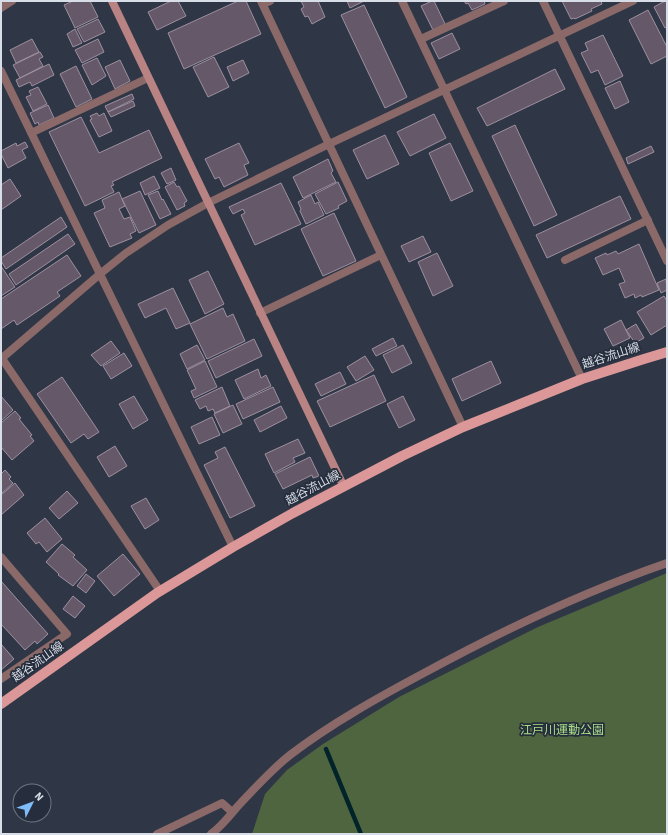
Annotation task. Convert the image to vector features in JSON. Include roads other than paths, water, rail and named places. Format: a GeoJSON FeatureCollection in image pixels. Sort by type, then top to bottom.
{"type":"FeatureCollection","features":[{"type":"Feature","properties":{"kind":"main road","name":"越谷流山線"},"geometry":{"type":"LineString","coordinates":[[1,704],[160,591],[293,513],[402,456],[463,427],[582,380],[667,352]]}},
{"type":"Feature","properties":{"kind":"street"},"geometry":{"type":"LineString","coordinates":[[1,8],[12,1]]}},
{"type":"Feature","properties":{"kind":"street"},"geometry":{"type":"LineString","coordinates":[[112,1],[344,487]]}},
{"type":"Feature","properties":{"kind":"street"},"geometry":{"type":"LineString","coordinates":[[402,1],[582,380]]}},
{"type":"Feature","properties":{"kind":"street"},"geometry":{"type":"LineString","coordinates":[[421,39],[504,1]]}},
{"type":"Feature","properties":{"kind":"street"},"geometry":{"type":"LineString","coordinates":[[543,1],[667,261]]}},
{"type":"Feature","properties":{"kind":"street"},"geometry":{"type":"LineString","coordinates":[[160,591],[1,358],[126,253],[168,225],[208,203],[329,144],[632,1]]}},
{"type":"Feature","properties":{"kind":"street"},"geometry":{"type":"LineString","coordinates":[[265,2],[329,144],[463,427]]}},
{"type":"Feature","properties":{"kind":"street"},"geometry":{"type":"LineString","coordinates":[[1,71],[233,547]]}},
{"type":"Feature","properties":{"kind":"street"},"geometry":{"type":"LineString","coordinates":[[31,133],[148,78]]}},
{"type":"Feature","properties":{"kind":"street"},"geometry":{"type":"LineString","coordinates":[[564,260],[648,220]]}},
{"type":"Feature","properties":{"kind":"street"},"geometry":{"type":"LineString","coordinates":[[260,313],[381,255]]}},
{"type":"Feature","properties":{"kind":"street"},"geometry":{"type":"LineString","coordinates":[[1,557],[67,634],[1,680]]}},
{"type":"Feature","properties":{"kind":"street"},"geometry":{"type":"LineString","coordinates":[[211,834],[254,788],[289,756],[306,743],[366,705],[513,626],[605,586],[667,563]]}},
{"type":"Feature","properties":{"kind":"street"},"geometry":{"type":"LineString","coordinates":[[157,834],[222,803],[232,812]]}},
{"type":"Feature","properties":{"kind":"waterway"},"geometry":{"type":"LineString","coordinates":[[326,749],[361,834]]}},
{"type":"Feature","properties":{"kind":"park label","name":"江戸川運動公園"},"geometry":{"type":"Point","coordinates":[562,730]}}]}
